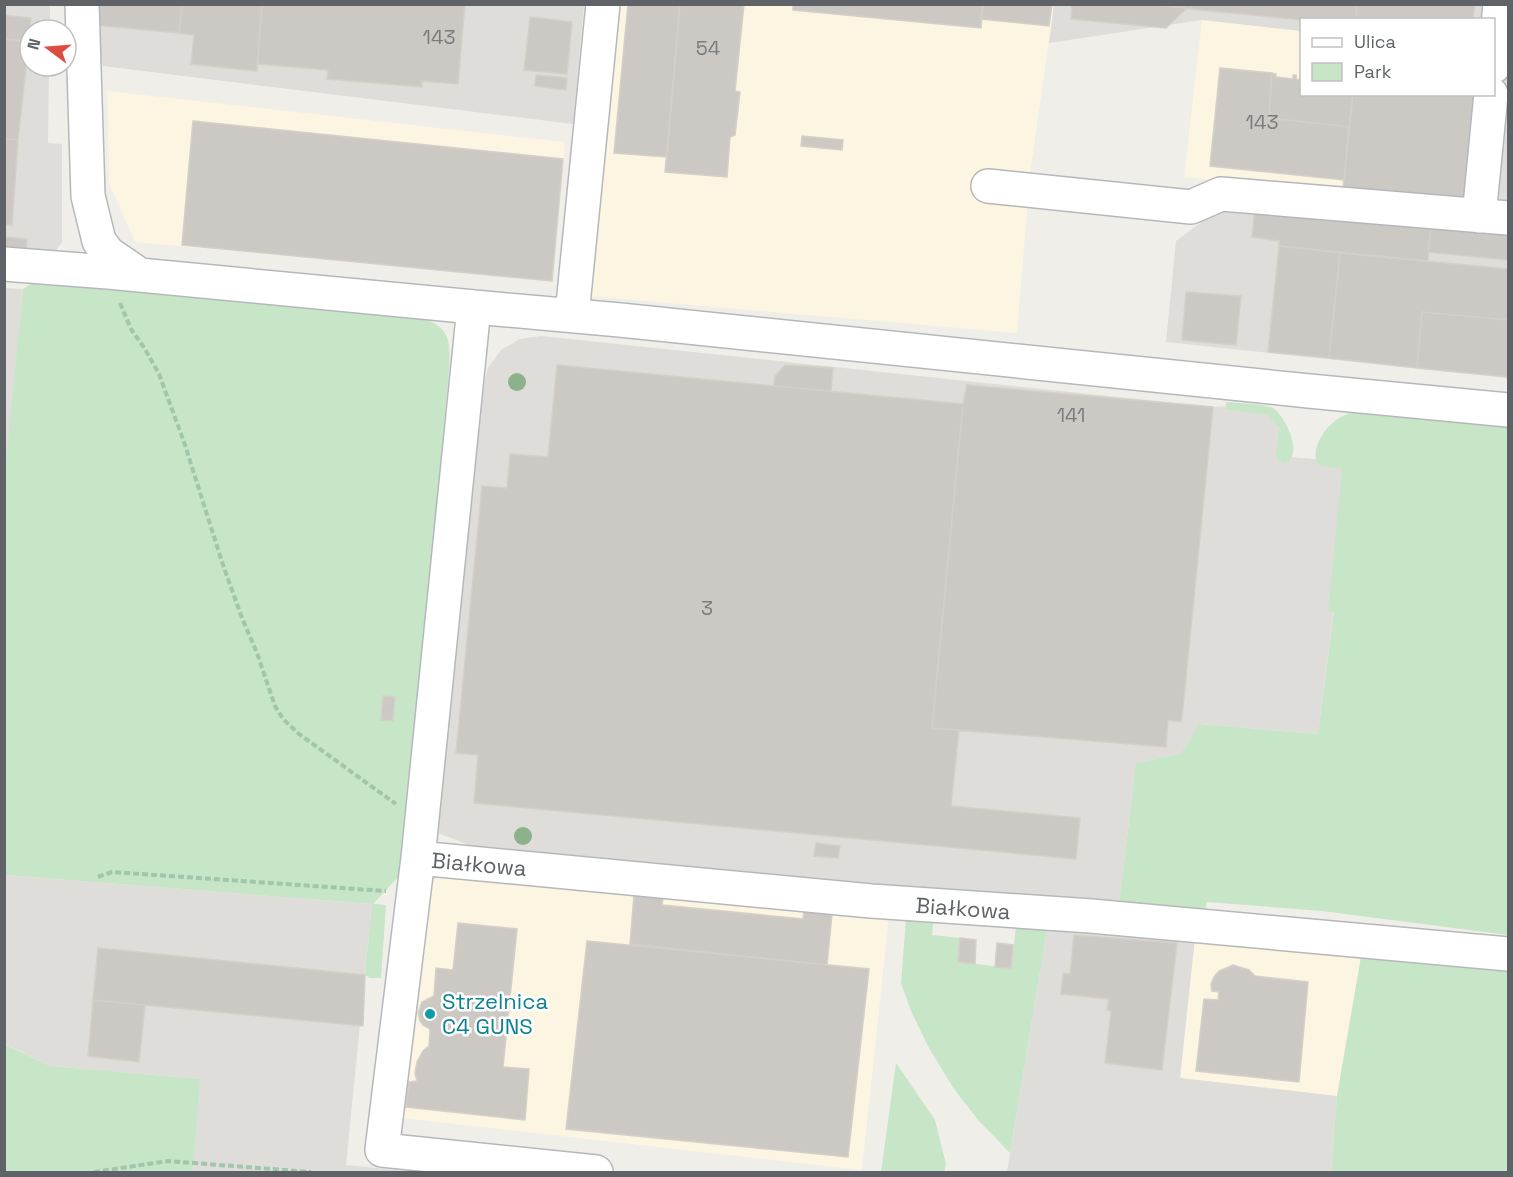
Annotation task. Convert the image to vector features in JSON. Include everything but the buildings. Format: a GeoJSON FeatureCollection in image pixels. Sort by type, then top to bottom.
{"type":"FeatureCollection","features":[{"type":"Feature","properties":{"kind":"lane"},"geometry":{"type":"LineString","coordinates":[[82,4],[88,196],[99,242],[108,253],[140,275]]}},
{"type":"Feature","properties":{"kind":"lane"},"geometry":{"type":"LineString","coordinates":[[572,315],[603,4]]}},
{"type":"Feature","properties":{"kind":"lane"},"geometry":{"type":"LineString","coordinates":[[1495,56],[1500,4]]}},
{"type":"Feature","properties":{"kind":"lane"},"geometry":{"type":"LineString","coordinates":[[988,186],[1191,207],[1221,194],[1494,217],[1491,96]]}},
{"type":"Feature","properties":{"kind":"lane"},"geometry":{"type":"LineString","coordinates":[[4,264],[572,315],[1509,410]]}},
{"type":"Feature","properties":{"kind":"lane"},"geometry":{"type":"LineString","coordinates":[[474,307],[422,822],[382,1150],[596,1173]]}},
{"type":"Feature","properties":{"kind":"lane","name":"Białkowa"},"geometry":{"type":"LineString","coordinates":[[418,858],[871,902],[1091,916],[1509,954]]}},
{"type":"Feature","properties":{"kind":"path"},"geometry":{"type":"LineString","coordinates":[[108,272],[131,329],[159,374],[184,442],[223,564],[275,706],[283,719],[299,734],[422,822]]}},
{"type":"Feature","properties":{"kind":"path"},"geometry":{"type":"LineString","coordinates":[[98,877],[112,872],[414,893]]}},
{"type":"Feature","properties":{"kind":"path"},"geometry":{"type":"LineString","coordinates":[[94,1173],[168,1161],[310,1173]]}},
{"type":"Feature","properties":{"kind":"shaded area"},"geometry":{"type":"Polygon","coordinates":[[[95,4],[584,5],[573,124],[103,66],[94,25],[95,4]]]}},
{"type":"Feature","properties":{"kind":"shaded area"},"geometry":{"type":"Polygon","coordinates":[[[4,5],[50,5],[50,18],[18,18],[18,78],[49,78],[48,143],[62,144],[62,242],[53,255],[5,250],[4,5]]]}},
{"type":"Feature","properties":{"kind":"shaded area"},"geometry":{"type":"Polygon","coordinates":[[[614,5],[1054,5],[1030,175],[1017,333],[587,296],[614,5]]]}},
{"type":"Feature","properties":{"kind":"shaded area"},"geometry":{"type":"Polygon","coordinates":[[[1054,5],[1508,5],[1508,207],[1476,205],[1487,96],[1495,96],[1495,18],[1300,18],[1300,31],[1202,20],[1049,43],[1054,5]]]}},
{"type":"Feature","properties":{"kind":"shaded area"},"geometry":{"type":"Polygon","coordinates":[[[1202,20],[1300,31],[1300,96],[1487,96],[1476,205],[1184,177],[1202,20]]]}},
{"type":"Feature","properties":{"kind":"shaded area"},"geometry":{"type":"Polygon","coordinates":[[[107,91],[565,142],[552,281],[135,242],[109,183],[107,91]]]}},
{"type":"Feature","properties":{"kind":"shaded area"},"geometry":{"type":"Polygon","coordinates":[[[1233,199],[1508,214],[1508,378],[1166,342],[1176,241],[1233,199]]]}},
{"type":"Feature","properties":{"kind":"shaded area"},"geometry":{"type":"Polygon","coordinates":[[[5,288],[23,289],[5,482],[5,288]]]}},
{"type":"Feature","properties":{"kind":"shaded area"},"geometry":{"type":"Polygon","coordinates":[[[541,336],[1213,407],[1227,406],[1273,413],[1289,457],[1353,462],[1318,734],[1201,724],[1180,754],[1136,763],[1118,912],[500,857],[438,833],[483,388],[488,368],[501,350],[520,339],[541,336]]]}},
{"type":"Feature","properties":{"kind":"shaded area"},"geometry":{"type":"Polygon","coordinates":[[[442,870],[889,916],[862,1170],[402,1118],[427,891],[442,870]]]}},
{"type":"Feature","properties":{"kind":"shaded area"},"geometry":{"type":"Polygon","coordinates":[[[4,875],[372,904],[346,1165],[416,1172],[193,1172],[199,1079],[50,1066],[5,1044],[4,875]]]}},
{"type":"Feature","properties":{"kind":"shaded area"},"geometry":{"type":"Polygon","coordinates":[[[1048,923],[1195,937],[1180,1078],[1337,1096],[1331,1172],[1007,1172],[1048,923]]]}},
{"type":"Feature","properties":{"kind":"shaded area"},"geometry":{"type":"Polygon","coordinates":[[[1195,937],[1362,951],[1337,1096],[1180,1078],[1195,937]]]}},
{"type":"Feature","properties":{"kind":"green space"},"geometry":{"type":"Polygon","coordinates":[[[40,278],[424,319],[440,327],[447,338],[449,370],[403,872],[373,904],[386,905],[381,978],[370,978],[365,975],[372,904],[4,875],[4,482],[23,289],[40,278]]]}},
{"type":"Feature","properties":{"kind":"green space"},"geometry":{"type":"Polygon","coordinates":[[[1226,402],[1273,408],[1288,428],[1291,437],[1293,453],[1290,459],[1284,463],[1276,455],[1279,428],[1268,415],[1226,409],[1226,402]]]}},
{"type":"Feature","properties":{"kind":"green space"},"geometry":{"type":"Polygon","coordinates":[[[1353,412],[1508,423],[1508,935],[1322,911],[1207,902],[1202,920],[1118,912],[1136,763],[1180,754],[1200,724],[1318,734],[1334,612],[1328,611],[1342,469],[1318,465],[1316,453],[1319,441],[1330,425],[1353,412]]]}},
{"type":"Feature","properties":{"kind":"green space"},"geometry":{"type":"Polygon","coordinates":[[[907,912],[934,914],[932,935],[960,938],[958,962],[1011,968],[1017,920],[1048,923],[1010,1153],[979,1121],[954,1089],[929,1048],[911,1011],[901,983],[906,920],[892,919],[907,912]]]}},
{"type":"Feature","properties":{"kind":"green space"},"geometry":{"type":"Polygon","coordinates":[[[1362,951],[1508,966],[1508,1172],[1331,1172],[1337,1096],[1362,951]]]}},
{"type":"Feature","properties":{"kind":"green space"},"geometry":{"type":"Polygon","coordinates":[[[4,1044],[50,1066],[200,1079],[193,1172],[5,1172],[4,1044]]]}},
{"type":"Feature","properties":{"kind":"green space"},"geometry":{"type":"Polygon","coordinates":[[[896,1063],[935,1120],[946,1164],[944,1172],[881,1172],[896,1063]]]}},
{"type":"Feature","properties":{"kind":"place","name":"Strzelnica C4 GUNS"},"geometry":{"type":"Point","coordinates":[430,1014]}}]}
